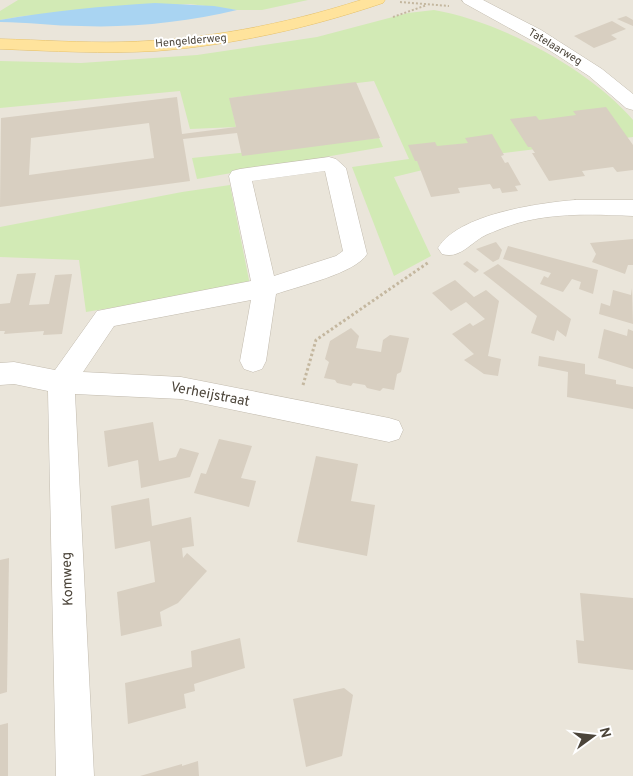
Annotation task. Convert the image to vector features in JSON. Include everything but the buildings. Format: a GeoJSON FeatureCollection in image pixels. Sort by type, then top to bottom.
{"type":"FeatureCollection","features":[{"type":"Feature","properties":{"kind":"main road","name":"Hengelderweg"},"geometry":{"type":"LineString","coordinates":[[0,44],[123,47],[214,40],[276,30],[323,18],[376,0]]}},
{"type":"Feature","properties":{"kind":"street","name":"Tatelaarweg"},"geometry":{"type":"LineString","coordinates":[[470,0],[553,43],[591,69],[633,104]]}},
{"type":"Feature","properties":{"kind":"street"},"geometry":{"type":"LineString","coordinates":[[61,382],[106,318],[265,288],[344,262],[355,254],[335,168],[329,164],[240,176],[265,288],[253,361]]}},
{"type":"Feature","properties":{"kind":"street"},"geometry":{"type":"LineString","coordinates":[[450,248],[479,229],[521,215],[586,206],[633,208]]}},
{"type":"Feature","properties":{"kind":"street","name":"Verheijstraat"},"geometry":{"type":"LineString","coordinates":[[0,374],[14,374],[61,382],[181,388],[389,430]]}},
{"type":"Feature","properties":{"kind":"street","name":"Komweg"},"geometry":{"type":"LineString","coordinates":[[61,382],[74,776]]}},
{"type":"Feature","properties":{"kind":"path"},"geometry":{"type":"LineString","coordinates":[[395,0],[444,7]]}},
{"type":"Feature","properties":{"kind":"path"},"geometry":{"type":"LineString","coordinates":[[295,411],[316,340],[450,248]]}},
{"type":"Feature","properties":{"kind":"shaded area"},"geometry":{"type":"Polygon","coordinates":[[[0,0],[633,0],[633,776],[0,776],[0,0]]]}},
{"type":"Feature","properties":{"kind":"green space"},"geometry":{"type":"Polygon","coordinates":[[[18,0],[308,0],[262,10],[237,10],[190,4],[23,16],[0,20],[0,11],[18,0]]]}},
{"type":"Feature","properties":{"kind":"green space"},"geometry":{"type":"Polygon","coordinates":[[[434,10],[459,16],[514,36],[568,66],[615,101],[633,120],[633,137],[480,156],[394,177],[431,256],[394,276],[352,167],[409,159],[374,81],[230,98],[236,127],[190,129],[180,91],[0,108],[0,61],[81,63],[197,55],[317,37],[408,13],[434,10]]]}},
{"type":"Feature","properties":{"kind":"green space"},"geometry":{"type":"Polygon","coordinates":[[[379,138],[383,147],[197,179],[192,158],[379,138]]]}},
{"type":"Feature","properties":{"kind":"green space"},"geometry":{"type":"Polygon","coordinates":[[[230,185],[250,285],[86,312],[79,260],[0,257],[0,227],[182,192],[230,185]]]}},
{"type":"Feature","properties":{"kind":"water"},"geometry":{"type":"Polygon","coordinates":[[[155,3],[214,6],[237,10],[199,18],[140,25],[71,26],[0,22],[0,20],[58,11],[155,3]]]}}]}
